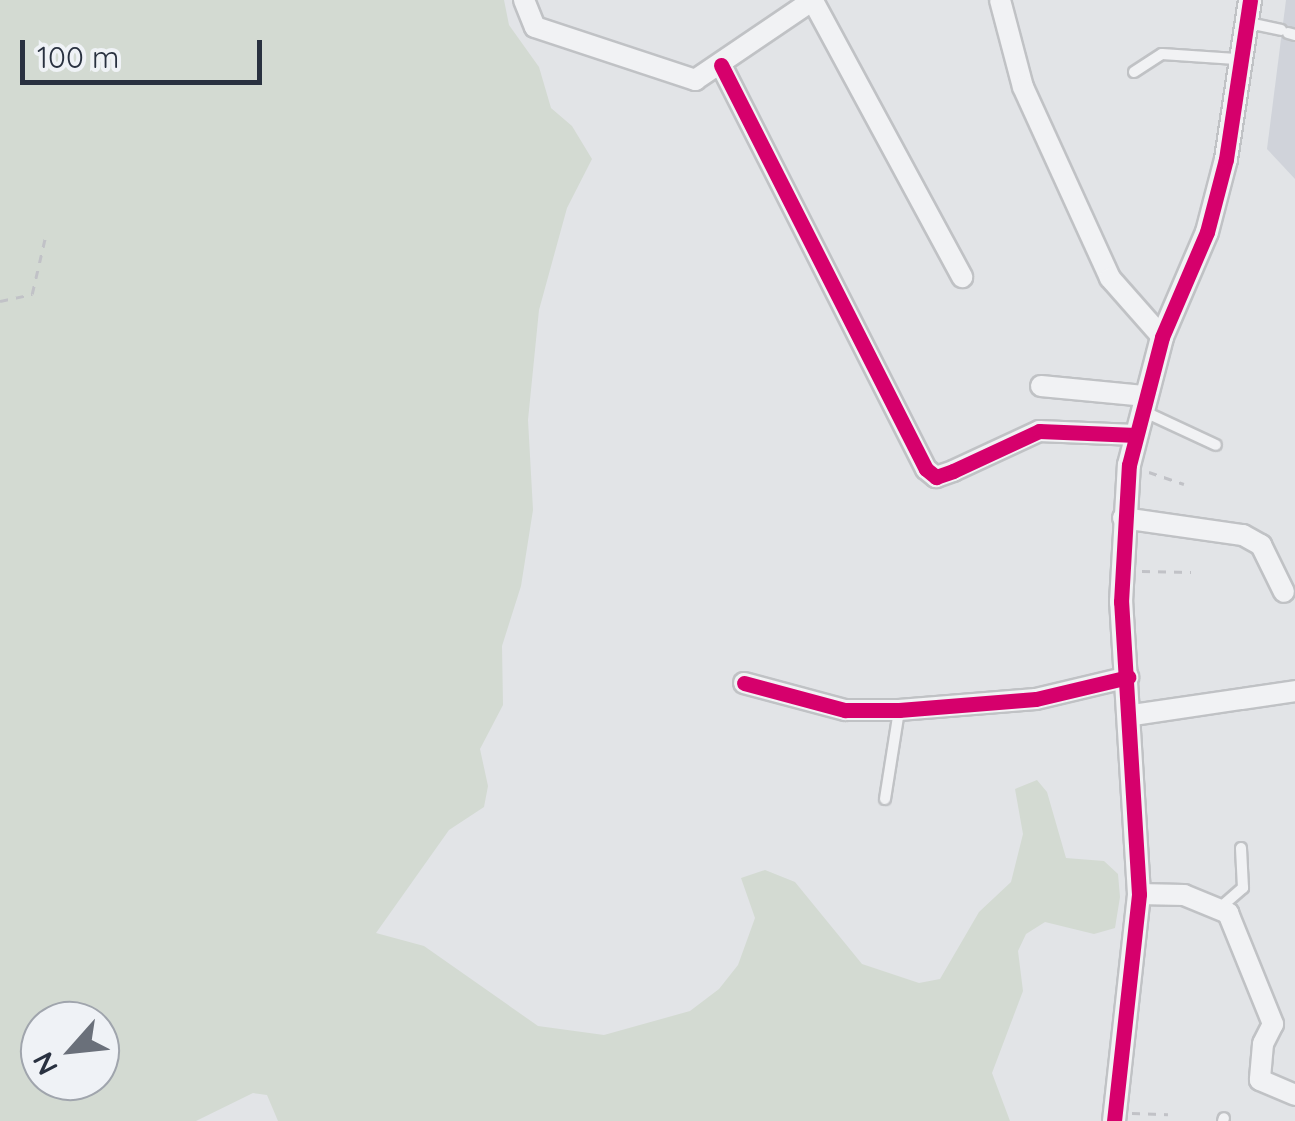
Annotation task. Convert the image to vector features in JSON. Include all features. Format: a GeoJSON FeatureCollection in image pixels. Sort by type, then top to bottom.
{"type":"FeatureCollection","features":[{"type":"Feature","properties":{"kind":"street"},"geometry":{"type":"LineString","coordinates":[[524,0],[535,26],[684,80],[721,66],[813,0],[962,278]]}},
{"type":"Feature","properties":{"kind":"street"},"geometry":{"type":"LineString","coordinates":[[1000,0],[1022,87],[1110,278],[1162,337]]}},
{"type":"Feature","properties":{"kind":"street"},"geometry":{"type":"LineString","coordinates":[[1115,1117],[1139,894],[1121,571],[1128,464],[1162,337],[1207,232],[1226,159],[1236,59],[1247,11]]}},
{"type":"Feature","properties":{"kind":"street"},"geometry":{"type":"LineString","coordinates":[[721,66],[926,469],[936,477],[953,472],[1039,432],[1136,436]]}},
{"type":"Feature","properties":{"kind":"street"},"geometry":{"type":"LineString","coordinates":[[1041,386],[1143,403]]}},
{"type":"Feature","properties":{"kind":"street"},"geometry":{"type":"LineString","coordinates":[[1123,518],[1243,534],[1261,545],[1284,592]]}},
{"type":"Feature","properties":{"kind":"street"},"geometry":{"type":"LineString","coordinates":[[744,683],[845,710],[899,710],[1036,699],[1128,677]]}},
{"type":"Feature","properties":{"kind":"street"},"geometry":{"type":"LineString","coordinates":[[1132,715],[1295,691]]}},
{"type":"Feature","properties":{"kind":"street"},"geometry":{"type":"LineString","coordinates":[[1139,894],[1184,895],[1222,906],[1272,1024],[1263,1044],[1260,1080],[1295,1096]]}},
{"type":"Feature","properties":{"kind":"lane"},"geometry":{"type":"LineString","coordinates":[[1247,11],[1288,33]]}},
{"type":"Feature","properties":{"kind":"lane"},"geometry":{"type":"LineString","coordinates":[[1134,72],[1162,54],[1236,59]]}},
{"type":"Feature","properties":{"kind":"lane"},"geometry":{"type":"LineString","coordinates":[[1143,403],[1216,445]]}},
{"type":"Feature","properties":{"kind":"lane"},"geometry":{"type":"LineString","coordinates":[[886,799],[899,710]]}},
{"type":"Feature","properties":{"kind":"lane"},"geometry":{"type":"LineString","coordinates":[[1222,906],[1243,888],[1240,848]]}},
{"type":"Feature","properties":{"kind":"path"},"geometry":{"type":"LineString","coordinates":[[0,301],[32,294],[46,234]]}},
{"type":"Feature","properties":{"kind":"path"},"geometry":{"type":"LineString","coordinates":[[1128,464],[1184,484]]}},
{"type":"Feature","properties":{"kind":"path"},"geometry":{"type":"LineString","coordinates":[[1121,571],[1191,572]]}},
{"type":"Feature","properties":{"kind":"path"},"geometry":{"type":"LineString","coordinates":[[1115,1117],[1168,1114]]}},
{"type":"Feature","properties":{"kind":"shaded area"},"geometry":{"type":"Polygon","coordinates":[[[0,0],[504,0],[509,25],[539,67],[551,108],[572,126],[592,159],[567,208],[539,310],[528,420],[533,510],[521,586],[502,646],[503,705],[480,749],[488,786],[484,807],[449,830],[376,933],[424,946],[538,1026],[604,1035],[690,1011],[719,989],[738,965],[755,918],[741,878],[765,870],[795,882],[862,964],[919,983],[940,979],[979,912],[1011,882],[1023,834],[1015,789],[1037,780],[1047,792],[1066,858],[1104,861],[1118,874],[1120,897],[1115,928],[1094,934],[1045,922],[1026,934],[1018,951],[1023,991],[992,1073],[1010,1121],[278,1121],[267,1095],[253,1093],[196,1121],[0,1121],[0,0]]]}},
{"type":"Feature","properties":{"kind":"shaded area"},"geometry":{"type":"Polygon","coordinates":[[[1286,0],[1295,0],[1295,179],[1267,149],[1286,0]]]}},
{"type":"Feature","properties":{"kind":"cycle path"},"geometry":{"type":"LineString","coordinates":[[1114,1121],[1139,894],[1121,602],[1129,465],[1162,337],[1207,232],[1226,159],[1250,0]]}},
{"type":"Feature","properties":{"kind":"cycle path"},"geometry":{"type":"LineString","coordinates":[[721,65],[926,469],[936,477],[1039,431],[1136,435]]}},
{"type":"Feature","properties":{"kind":"cycle path"},"geometry":{"type":"LineString","coordinates":[[744,683],[845,710],[899,710],[1036,699],[1128,677]]}}]}
